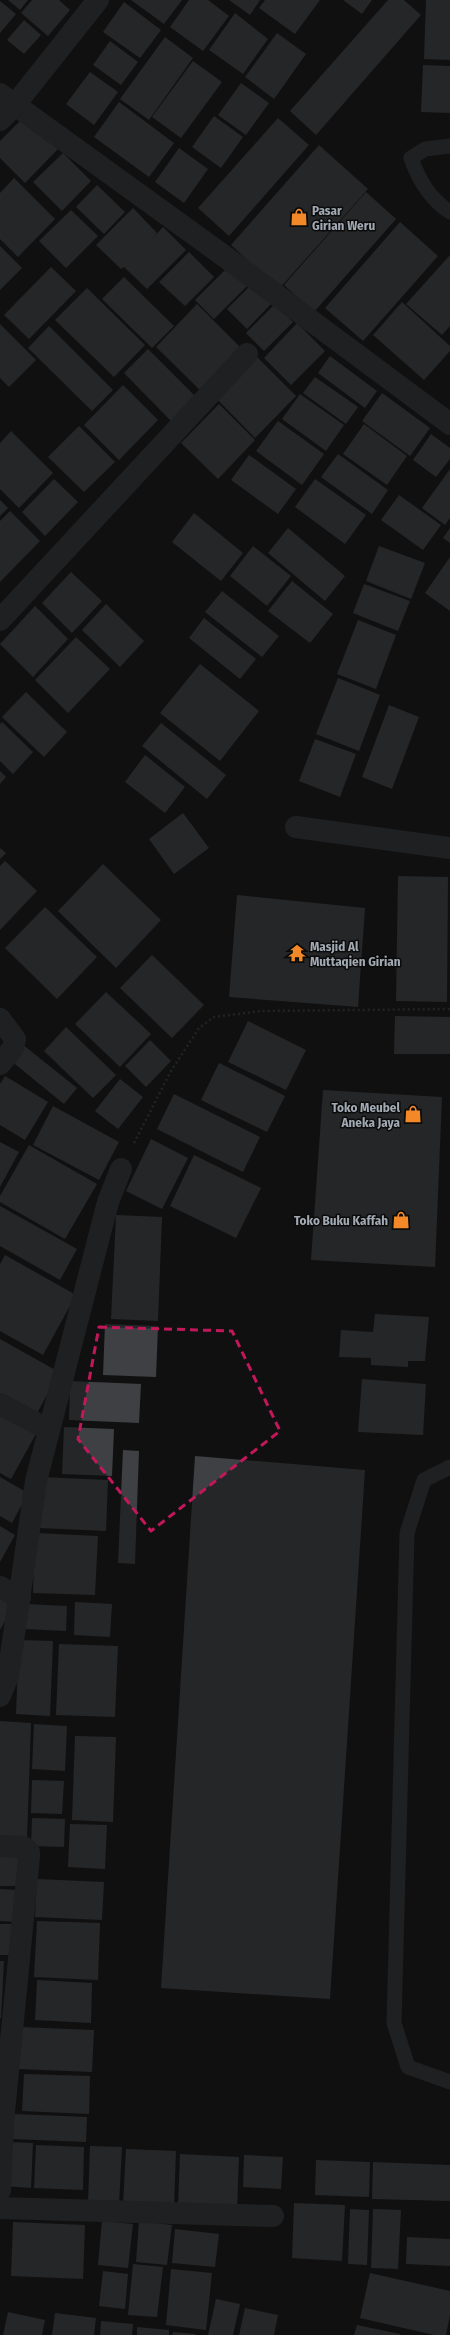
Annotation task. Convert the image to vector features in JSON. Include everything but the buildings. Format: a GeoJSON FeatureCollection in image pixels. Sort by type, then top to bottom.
{"type":"FeatureCollection","features":[{"type":"Feature","properties":{"kind":"street"},"geometry":{"type":"LineString","coordinates":[[98,0],[5,107],[224,256],[450,424]]}},
{"type":"Feature","properties":{"kind":"street"},"geometry":{"type":"LineString","coordinates":[[0,620],[247,354]]}},
{"type":"Feature","properties":{"kind":"street"},"geometry":{"type":"LineString","coordinates":[[296,827],[450,848]]}},
{"type":"Feature","properties":{"kind":"street"},"geometry":{"type":"LineString","coordinates":[[0,1019],[15,1039],[13,1048],[0,1064]]}},
{"type":"Feature","properties":{"kind":"street"},"geometry":{"type":"LineString","coordinates":[[0,1696],[8,1676],[36,1481],[108,1202],[121,1169]]}},
{"type":"Feature","properties":{"kind":"street"},"geometry":{"type":"LineString","coordinates":[[0,1404],[49,1430]]}},
{"type":"Feature","properties":{"kind":"street"},"geometry":{"type":"LineString","coordinates":[[0,1587],[20,1598]]}},
{"type":"Feature","properties":{"kind":"street"},"geometry":{"type":"LineString","coordinates":[[0,1846],[24,1847],[29,1852],[29,1856],[3,2122],[0,2190]]}},
{"type":"Feature","properties":{"kind":"street"},"geometry":{"type":"LineString","coordinates":[[0,2208],[273,2216]]}},
{"type":"Feature","properties":{"kind":"lane"},"geometry":{"type":"LineString","coordinates":[[450,146],[425,149],[411,158],[417,174],[430,196],[450,212]]}},
{"type":"Feature","properties":{"kind":"lane"},"geometry":{"type":"LineString","coordinates":[[450,1467],[424,1480],[407,1533],[394,2023],[408,2067],[450,2082]]}},
{"type":"Feature","properties":{"kind":"path"},"geometry":{"type":"LineString","coordinates":[[121,1169],[171,1071],[199,1028],[214,1017],[261,1011],[450,1009]]}},
{"type":"Feature","properties":{"kind":"highlighted area"},"geometry":{"type":"Polygon","coordinates":[[[99,1327],[232,1331],[280,1431],[151,1531],[78,1439],[99,1327]]]}},
{"type":"Feature","properties":{"kind":"place","name":"Pasar Girian Weru"},"geometry":{"type":"Point","coordinates":[299,217]}},
{"type":"Feature","properties":{"kind":"place","name":"Masjid Al Muttaqien Girian"},"geometry":{"type":"Point","coordinates":[297,953]}},
{"type":"Feature","properties":{"kind":"place","name":"Toko Meubel Aneka Jaya"},"geometry":{"type":"Point","coordinates":[413,1114]}},
{"type":"Feature","properties":{"kind":"place","name":"Toko Buku Kaffah"},"geometry":{"type":"Point","coordinates":[401,1220]}}]}
